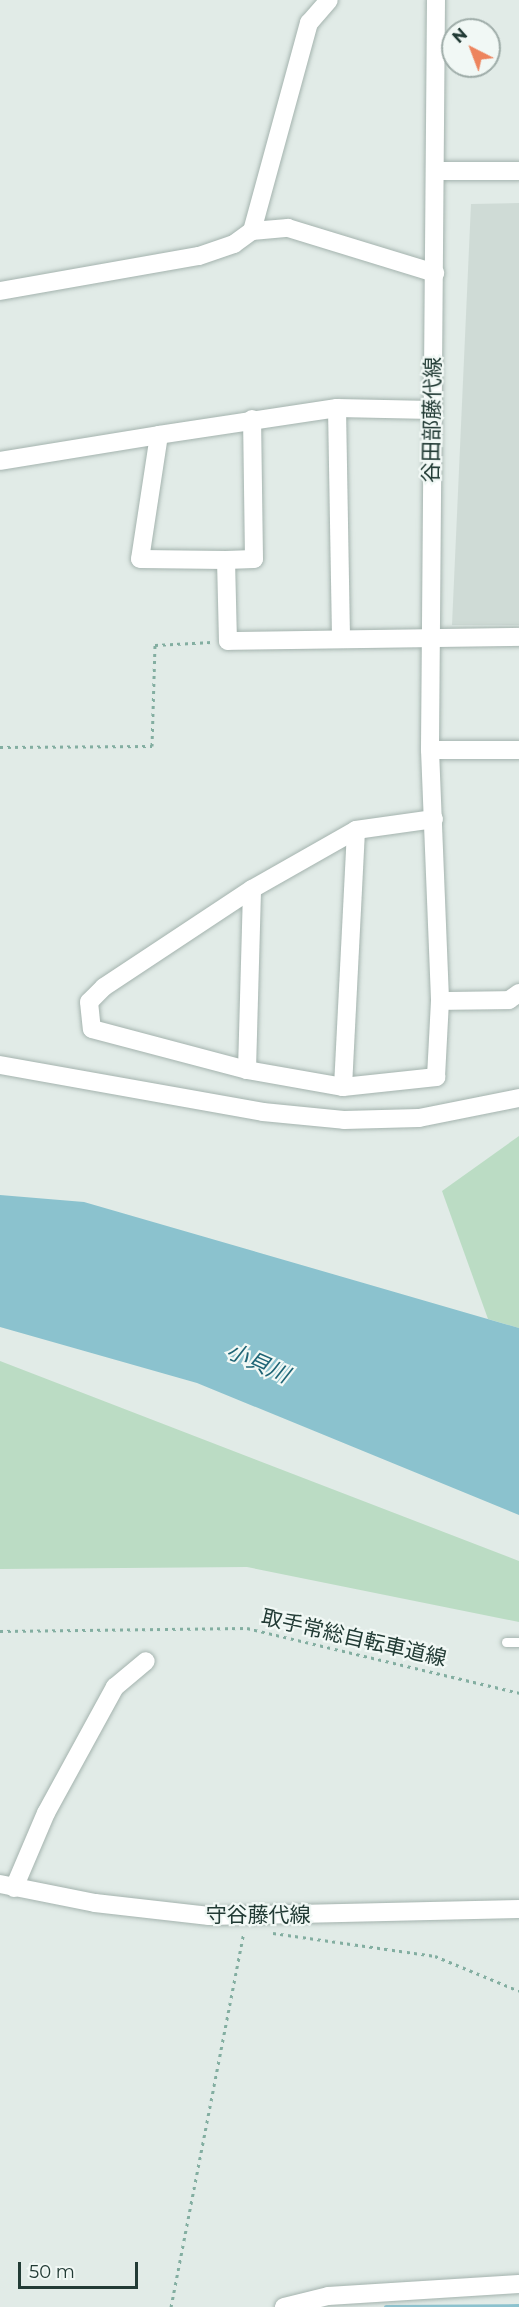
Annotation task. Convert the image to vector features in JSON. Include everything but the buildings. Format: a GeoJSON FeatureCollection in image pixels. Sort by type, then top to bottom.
{"type":"FeatureCollection","features":[{"type":"Feature","properties":{"kind":"street"},"geometry":{"type":"LineString","coordinates":[[252,231],[309,23],[329,0]]}},
{"type":"Feature","properties":{"kind":"street","name":"谷田部藤代線"},"geometry":{"type":"LineString","coordinates":[[343,1087],[436,1077],[440,1001],[430,750],[430,637],[435,171],[440,3]]}},
{"type":"Feature","properties":{"kind":"street"},"geometry":{"type":"LineString","coordinates":[[435,171],[519,171]]}},
{"type":"Feature","properties":{"kind":"street"},"geometry":{"type":"LineString","coordinates":[[0,291],[199,256],[234,244],[252,231],[306,231],[435,273]]}},
{"type":"Feature","properties":{"kind":"street"},"geometry":{"type":"LineString","coordinates":[[0,461],[252,419],[337,408],[432,410]]}},
{"type":"Feature","properties":{"kind":"street"},"geometry":{"type":"LineString","coordinates":[[337,408],[341,636]]}},
{"type":"Feature","properties":{"kind":"street"},"geometry":{"type":"LineString","coordinates":[[159,435],[140,559],[254,559],[252,419]]}},
{"type":"Feature","properties":{"kind":"street"},"geometry":{"type":"LineString","coordinates":[[226,560],[228,641],[341,636],[519,637]]}},
{"type":"Feature","properties":{"kind":"street"},"geometry":{"type":"LineString","coordinates":[[430,750],[519,750]]}},
{"type":"Feature","properties":{"kind":"street"},"geometry":{"type":"LineString","coordinates":[[356,830],[343,1087],[247,1070],[92,1029],[89,1002],[104,987],[252,890],[356,830],[434,819]]}},
{"type":"Feature","properties":{"kind":"street"},"geometry":{"type":"LineString","coordinates":[[247,1070],[252,890]]}},
{"type":"Feature","properties":{"kind":"street"},"geometry":{"type":"LineString","coordinates":[[440,1001],[514,996]]}},
{"type":"Feature","properties":{"kind":"street"},"geometry":{"type":"LineString","coordinates":[[0,1065],[263,1112],[344,1120],[419,1118],[519,1098]]}},
{"type":"Feature","properties":{"kind":"street"},"geometry":{"type":"LineString","coordinates":[[7,1886],[116,1687],[146,1661]]}},
{"type":"Feature","properties":{"kind":"street","name":"守谷藤代線"},"geometry":{"type":"LineString","coordinates":[[7,1886],[249,1926],[519,1909]]}},
{"type":"Feature","properties":{"kind":"street"},"geometry":{"type":"LineString","coordinates":[[284,2307],[328,2296],[519,2284]]}},
{"type":"Feature","properties":{"kind":"lane"},"geometry":{"type":"LineString","coordinates":[[506,1642],[519,1642]]}},
{"type":"Feature","properties":{"kind":"path"},"geometry":{"type":"LineString","coordinates":[[0,747],[152,747],[155,645],[228,641]]}},
{"type":"Feature","properties":{"kind":"path","name":"取手常総自転車道線"},"geometry":{"type":"LineString","coordinates":[[0,1631],[247,1628],[519,1693]]}},
{"type":"Feature","properties":{"kind":"path"},"geometry":{"type":"LineString","coordinates":[[171,2307],[249,1926]]}},
{"type":"Feature","properties":{"kind":"path"},"geometry":{"type":"LineString","coordinates":[[266,1932],[435,1956],[519,1990]]}},
{"type":"Feature","properties":{"kind":"shaded area"},"geometry":{"type":"Polygon","coordinates":[[[519,203],[519,625],[452,625],[471,204],[519,203]]]}},
{"type":"Feature","properties":{"kind":"green space"},"geometry":{"type":"Polygon","coordinates":[[[519,1136],[519,1328],[488,1319],[442,1191],[519,1136]]]}},
{"type":"Feature","properties":{"kind":"green space"},"geometry":{"type":"Polygon","coordinates":[[[0,1361],[519,1561],[519,1622],[247,1567],[0,1569],[0,1361]]]}},
{"type":"Feature","properties":{"kind":"water","name":"小貝川"},"geometry":{"type":"Polygon","coordinates":[[[0,1195],[84,1202],[519,1328],[519,1515],[197,1383],[0,1327],[0,1195]]]}},
{"type":"Feature","properties":{"kind":"waterway"},"geometry":{"type":"LineString","coordinates":[[386,2307],[519,2306]]}}]}
